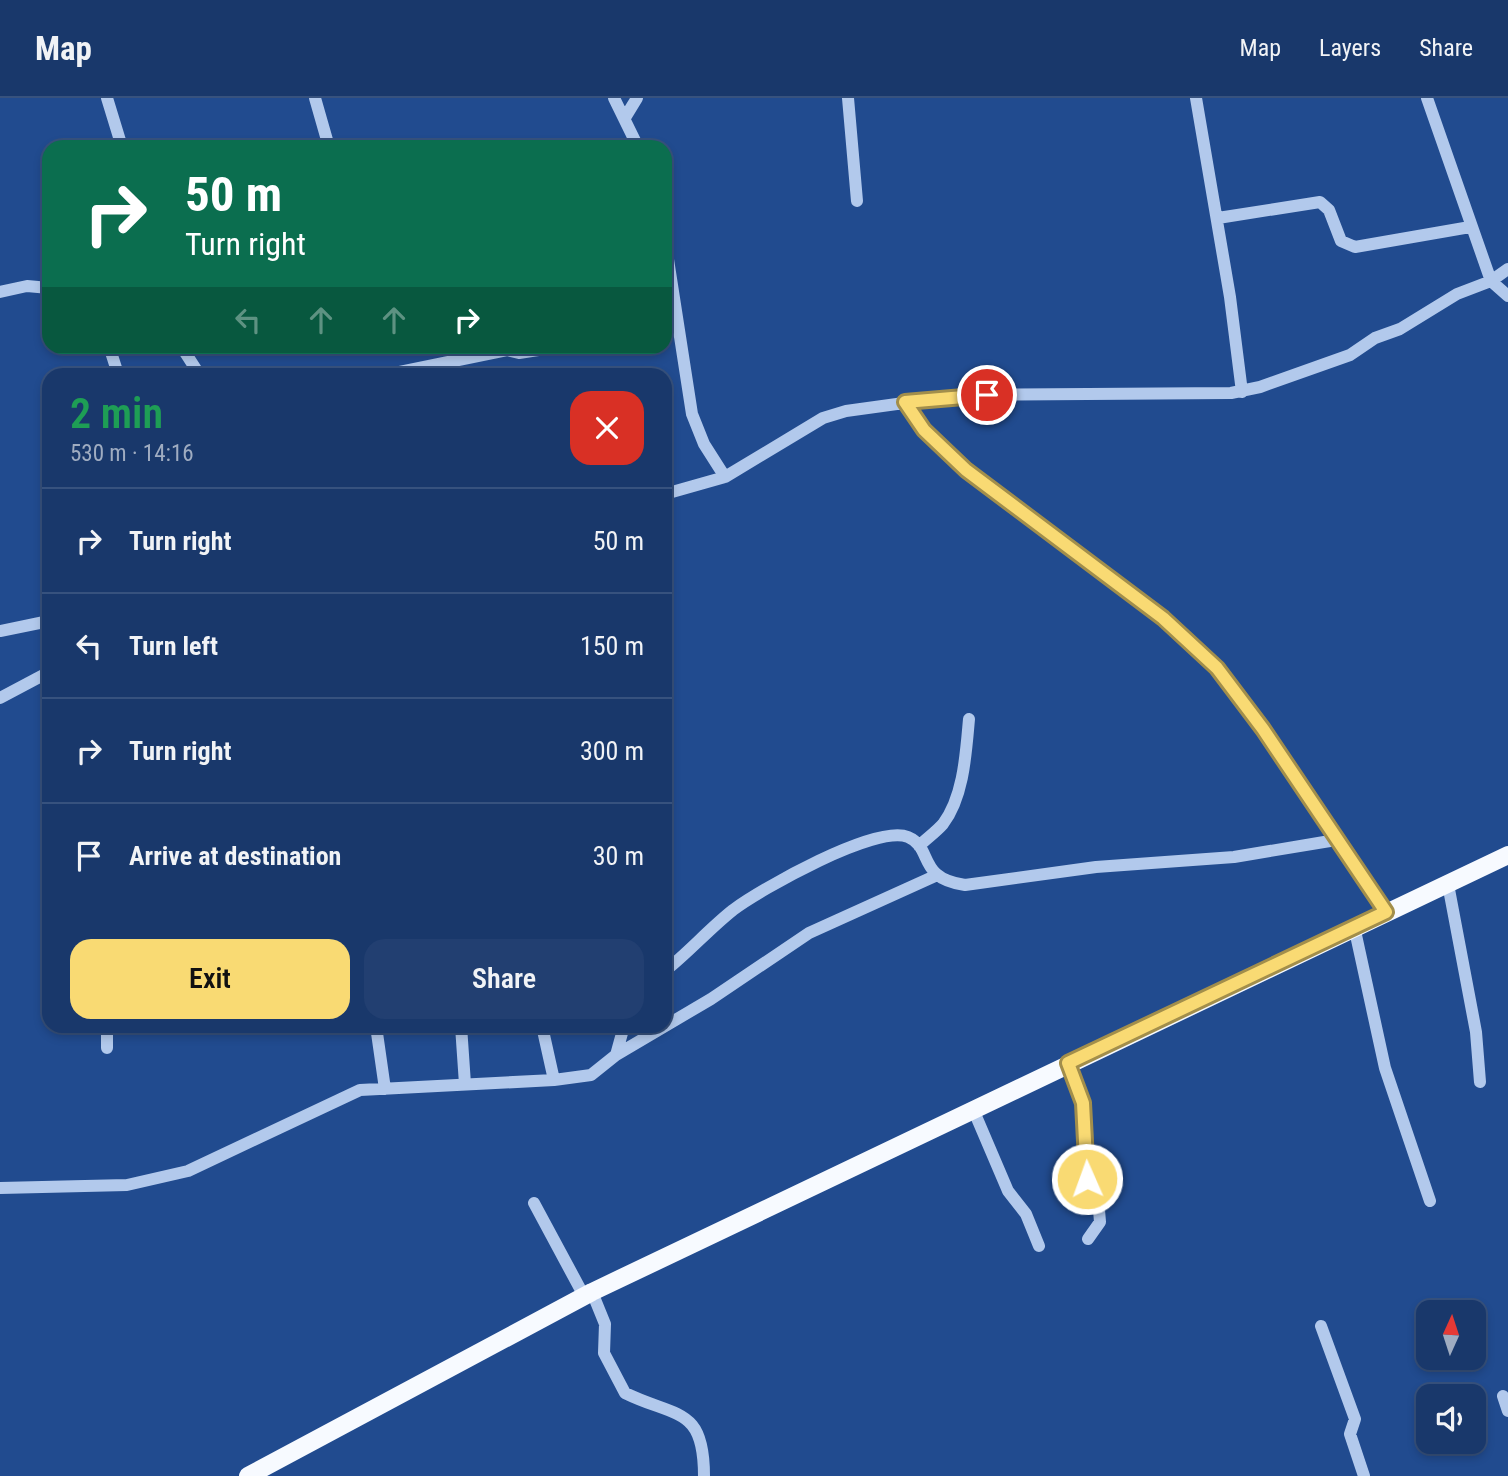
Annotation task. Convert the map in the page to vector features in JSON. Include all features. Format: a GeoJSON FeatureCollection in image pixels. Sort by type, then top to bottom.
{"type":"FeatureCollection","features":[{"type":"Feature","properties":{"kind":"main road"},"geometry":{"type":"LineString","coordinates":[[248,1476],[588,1294],[1354,926],[1508,855]]}},
{"type":"Feature","properties":{"kind":"street"},"geometry":{"type":"LineString","coordinates":[[107,98],[120,140]]}},
{"type":"Feature","properties":{"kind":"street"},"geometry":{"type":"LineString","coordinates":[[316,98],[327,140]]}},
{"type":"Feature","properties":{"kind":"street"},"geometry":{"type":"LineString","coordinates":[[614,98],[626,116],[635,140]]}},
{"type":"Feature","properties":{"kind":"street"},"geometry":{"type":"LineString","coordinates":[[626,116],[637,98]]}},
{"type":"Feature","properties":{"kind":"street"},"geometry":{"type":"LineString","coordinates":[[848,98],[857,201]]}},
{"type":"Feature","properties":{"kind":"street"},"geometry":{"type":"LineString","coordinates":[[1196,98],[1218,218],[1242,392]]}},
{"type":"Feature","properties":{"kind":"street"},"geometry":{"type":"LineString","coordinates":[[1427,98],[1491,281],[1508,296]]}},
{"type":"Feature","properties":{"kind":"street"},"geometry":{"type":"LineString","coordinates":[[1218,218],[1320,202],[1329,210],[1341,241],[1355,247],[1470,227]]}},
{"type":"Feature","properties":{"kind":"street"},"geometry":{"type":"LineString","coordinates":[[672,492],[725,477],[823,418],[846,411],[962,395],[1242,392],[1350,355],[1457,294],[1491,281],[1508,269]]}},
{"type":"Feature","properties":{"kind":"street"},"geometry":{"type":"LineString","coordinates":[[672,284],[692,414],[704,444],[725,477]]}},
{"type":"Feature","properties":{"kind":"street"},"geometry":{"type":"LineString","coordinates":[[0,292],[27,286],[42,287]]}},
{"type":"Feature","properties":{"kind":"street"},"geometry":{"type":"LineString","coordinates":[[672,335],[680,334]]}},
{"type":"Feature","properties":{"kind":"street"},"geometry":{"type":"LineString","coordinates":[[417,368],[480,354]]}},
{"type":"Feature","properties":{"kind":"street"},"geometry":{"type":"LineString","coordinates":[[905,402],[924,430],[966,470],[1163,618],[1217,668],[1263,729],[1386,912]]}},
{"type":"Feature","properties":{"kind":"street"},"geometry":{"type":"LineString","coordinates":[[0,631],[42,622]]}},
{"type":"Feature","properties":{"kind":"street"},"geometry":{"type":"LineString","coordinates":[[0,698],[42,676]]}},
{"type":"Feature","properties":{"kind":"street"},"geometry":{"type":"LineString","coordinates":[[919,846],[943,823],[955,794],[965,763],[969,719]]}},
{"type":"Feature","properties":{"kind":"street"},"geometry":{"type":"LineString","coordinates":[[672,965],[732,911],[785,878],[887,834],[909,837],[919,846],[935,876],[947,883],[965,885],[1096,867],[1234,857],[1336,840]]}},
{"type":"Feature","properties":{"kind":"street"},"geometry":{"type":"LineString","coordinates":[[672,1022],[809,933],[935,876]]}},
{"type":"Feature","properties":{"kind":"street"},"geometry":{"type":"LineString","coordinates":[[1448,884],[1476,1032],[1480,1082]]}},
{"type":"Feature","properties":{"kind":"street"},"geometry":{"type":"LineString","coordinates":[[1354,926],[1385,1068],[1430,1201]]}},
{"type":"Feature","properties":{"kind":"street"},"geometry":{"type":"LineString","coordinates":[[107,1033],[107,1048]]}},
{"type":"Feature","properties":{"kind":"street"},"geometry":{"type":"LineString","coordinates":[[377,1033],[385,1089]]}},
{"type":"Feature","properties":{"kind":"street"},"geometry":{"type":"LineString","coordinates":[[461,1033],[465,1084]]}},
{"type":"Feature","properties":{"kind":"street"},"geometry":{"type":"LineString","coordinates":[[544,1033],[554,1080]]}},
{"type":"Feature","properties":{"kind":"street"},"geometry":{"type":"LineString","coordinates":[[616,1055],[622,1033]]}},
{"type":"Feature","properties":{"kind":"street"},"geometry":{"type":"LineString","coordinates":[[0,1188],[127,1185],[188,1171],[360,1090],[554,1080],[591,1075],[616,1055],[653,1033]]}},
{"type":"Feature","properties":{"kind":"street"},"geometry":{"type":"LineString","coordinates":[[1068,1063],[1083,1103],[1087,1179],[1099,1210],[1100,1222],[1088,1239]]}},
{"type":"Feature","properties":{"kind":"street"},"geometry":{"type":"LineString","coordinates":[[974,1109],[1008,1191],[1026,1214],[1039,1246]]}},
{"type":"Feature","properties":{"kind":"street"},"geometry":{"type":"LineString","coordinates":[[534,1203],[605,1324],[604,1353],[625,1394],[682,1414],[697,1430],[704,1455],[704,1476]]}},
{"type":"Feature","properties":{"kind":"street"},"geometry":{"type":"LineString","coordinates":[[1321,1326],[1355,1419],[1350,1434],[1364,1476]]}},
{"type":"Feature","properties":{"kind":"street"},"geometry":{"type":"LineString","coordinates":[[1503,1396],[1508,1411]]}},
{"type":"Feature","properties":{"kind":"route"},"geometry":{"type":"LineString","coordinates":[[987,395],[962,395],[905,402],[924,430],[966,470],[1163,618],[1217,668],[1236,690],[1386,912],[1068,1063],[1083,1103],[1088,1158],[1087,1179]]}}]}
